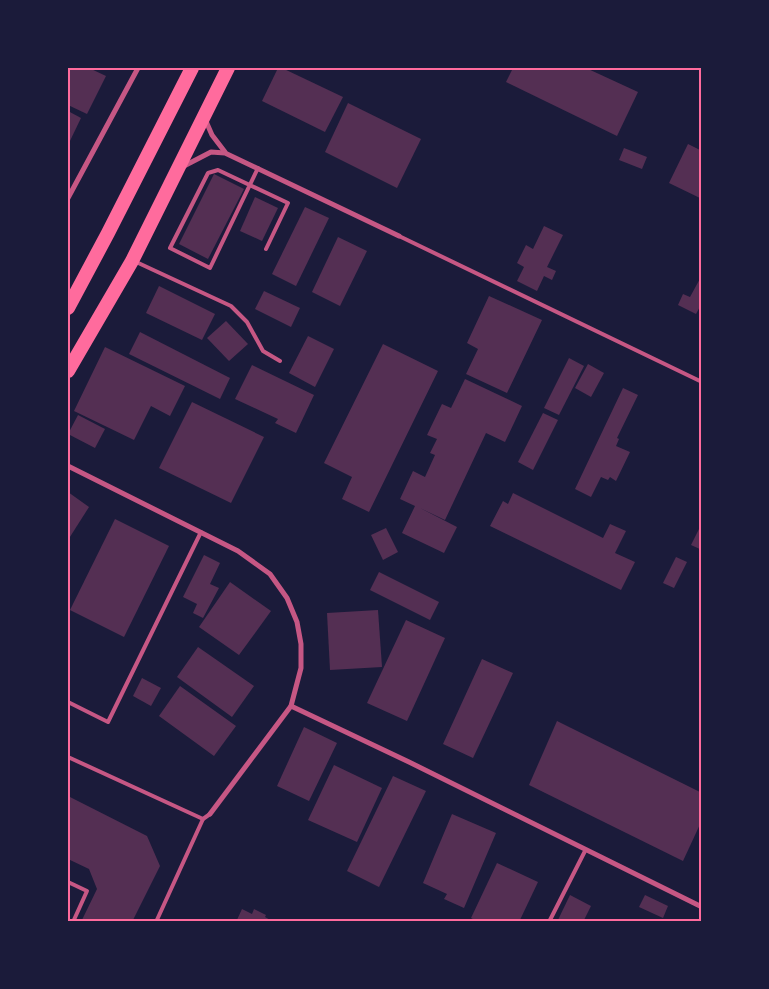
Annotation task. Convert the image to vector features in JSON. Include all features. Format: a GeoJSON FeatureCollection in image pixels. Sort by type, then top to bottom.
{"type":"FeatureCollection","features":[{"type":"Feature","properties":{"kind":"highway"},"geometry":{"type":"LineString","coordinates":[[68,308],[192,68]]}},
{"type":"Feature","properties":{"kind":"highway"},"geometry":{"type":"LineString","coordinates":[[68,371],[132,260],[228,68]]}},
{"type":"Feature","properties":{"kind":"street"},"geometry":{"type":"LineString","coordinates":[[68,198],[138,68]]}},
{"type":"Feature","properties":{"kind":"street"},"geometry":{"type":"LineString","coordinates":[[204,115],[212,135],[226,153]]}},
{"type":"Feature","properties":{"kind":"street"},"geometry":{"type":"LineString","coordinates":[[179,168],[212,152],[226,153],[399,236]]}},
{"type":"Feature","properties":{"kind":"street"},"geometry":{"type":"LineString","coordinates":[[68,466],[238,551],[270,574],[287,598],[297,622],[301,644],[301,668],[291,706],[210,814]]}},
{"type":"Feature","properties":{"kind":"street"},"geometry":{"type":"LineString","coordinates":[[291,706],[409,762],[702,908]]}},
{"type":"Feature","properties":{"kind":"lane"},"geometry":{"type":"LineString","coordinates":[[258,168],[250,184],[210,268],[170,248],[208,174],[218,170],[250,184],[288,203],[266,249]]}},
{"type":"Feature","properties":{"kind":"lane"},"geometry":{"type":"LineString","coordinates":[[399,236],[702,382]]}},
{"type":"Feature","properties":{"kind":"lane"},"geometry":{"type":"LineString","coordinates":[[132,260],[231,306],[247,322],[263,351],[280,361]]}},
{"type":"Feature","properties":{"kind":"lane"},"geometry":{"type":"LineString","coordinates":[[68,702],[108,722],[201,532]]}},
{"type":"Feature","properties":{"kind":"lane"},"geometry":{"type":"LineString","coordinates":[[68,757],[203,819]]}},
{"type":"Feature","properties":{"kind":"lane"},"geometry":{"type":"LineString","coordinates":[[156,922],[203,819],[210,814]]}},
{"type":"Feature","properties":{"kind":"lane"},"geometry":{"type":"LineString","coordinates":[[549,922],[585,851]]}},
{"type":"Feature","properties":{"kind":"lane"},"geometry":{"type":"LineString","coordinates":[[68,882],[87,891],[73,922]]}},
{"type":"Feature","properties":{"kind":"building"},"geometry":{"type":"Polygon","coordinates":[[[68,68],[89,68],[106,76],[87,114],[68,105],[68,68]]]}},
{"type":"Feature","properties":{"kind":"building"},"geometry":{"type":"Polygon","coordinates":[[[278,68],[282,68],[343,97],[325,132],[262,101],[278,68]]]}},
{"type":"Feature","properties":{"kind":"building"},"geometry":{"type":"Polygon","coordinates":[[[513,68],[586,68],[638,92],[617,136],[506,82],[513,68]]]}},
{"type":"Feature","properties":{"kind":"building"},"geometry":{"type":"Polygon","coordinates":[[[348,103],[421,139],[397,188],[325,152],[348,103]]]}},
{"type":"Feature","properties":{"kind":"building"},"geometry":{"type":"Polygon","coordinates":[[[68,111],[81,118],[68,145],[68,111]]]}},
{"type":"Feature","properties":{"kind":"building"},"geometry":{"type":"Polygon","coordinates":[[[688,144],[702,151],[702,199],[669,183],[688,144]]]}},
{"type":"Feature","properties":{"kind":"building"},"geometry":{"type":"Polygon","coordinates":[[[624,148],[647,157],[642,169],[619,160],[624,148]]]}},
{"type":"Feature","properties":{"kind":"building"},"geometry":{"type":"Polygon","coordinates":[[[214,174],[244,189],[208,259],[179,244],[214,174]]]}},
{"type":"Feature","properties":{"kind":"building"},"geometry":{"type":"Polygon","coordinates":[[[255,197],[278,208],[262,241],[240,231],[255,197]]]}},
{"type":"Feature","properties":{"kind":"building"},"geometry":{"type":"Polygon","coordinates":[[[305,207],[329,218],[296,286],[272,274],[305,207]]]}},
{"type":"Feature","properties":{"kind":"building"},"geometry":{"type":"Polygon","coordinates":[[[544,226],[563,235],[547,267],[556,271],[552,280],[544,276],[537,291],[517,281],[524,267],[517,263],[526,245],[533,249],[544,226]]]}},
{"type":"Feature","properties":{"kind":"building"},"geometry":{"type":"Polygon","coordinates":[[[338,237],[367,251],[340,306],[312,292],[338,237]]]}},
{"type":"Feature","properties":{"kind":"building"},"geometry":{"type":"Polygon","coordinates":[[[702,275],[702,303],[696,314],[678,305],[683,294],[690,297],[702,275]]]}},
{"type":"Feature","properties":{"kind":"building"},"geometry":{"type":"Polygon","coordinates":[[[159,286],[215,314],[202,340],[146,313],[159,286]]]}},
{"type":"Feature","properties":{"kind":"building"},"geometry":{"type":"Polygon","coordinates":[[[264,291],[300,308],[291,327],[255,309],[264,291]]]}},
{"type":"Feature","properties":{"kind":"building"},"geometry":{"type":"Polygon","coordinates":[[[489,296],[542,320],[507,393],[466,374],[478,349],[467,343],[489,296]]]}},
{"type":"Feature","properties":{"kind":"building"},"geometry":{"type":"Polygon","coordinates":[[[226,321],[248,344],[229,361],[207,338],[226,321]]]}},
{"type":"Feature","properties":{"kind":"building"},"geometry":{"type":"Polygon","coordinates":[[[140,332],[230,378],[220,399],[129,354],[140,332]]]}},
{"type":"Feature","properties":{"kind":"building"},"geometry":{"type":"Polygon","coordinates":[[[308,336],[334,349],[315,387],[289,373],[308,336]]]}},
{"type":"Feature","properties":{"kind":"building"},"geometry":{"type":"Polygon","coordinates":[[[383,344],[438,371],[369,512],[342,499],[352,477],[324,463],[383,344]]]}},
{"type":"Feature","properties":{"kind":"building"},"geometry":{"type":"Polygon","coordinates":[[[105,347],[185,386],[170,416],[151,406],[134,440],[74,411],[105,347]]]}},
{"type":"Feature","properties":{"kind":"building"},"geometry":{"type":"Polygon","coordinates":[[[569,358],[584,366],[559,415],[544,408],[569,358]]]}},
{"type":"Feature","properties":{"kind":"building"},"geometry":{"type":"Polygon","coordinates":[[[588,364],[604,373],[591,397],[575,388],[588,364]]]}},
{"type":"Feature","properties":{"kind":"building"},"geometry":{"type":"Polygon","coordinates":[[[252,365],[314,395],[296,433],[275,423],[278,419],[235,399],[252,365]]]}},
{"type":"Feature","properties":{"kind":"building"},"geometry":{"type":"Polygon","coordinates":[[[465,379],[522,406],[505,442],[486,433],[445,520],[420,508],[457,527],[444,553],[402,533],[415,506],[400,499],[413,471],[425,477],[435,455],[430,453],[437,439],[427,435],[442,404],[451,408],[465,379]]]}},
{"type":"Feature","properties":{"kind":"building"},"geometry":{"type":"Polygon","coordinates":[[[623,388],[638,395],[617,438],[619,439],[616,446],[630,452],[616,481],[610,477],[608,480],[601,477],[591,497],[575,489],[623,388]]]}},
{"type":"Feature","properties":{"kind":"building"},"geometry":{"type":"Polygon","coordinates":[[[192,402],[264,437],[231,503],[159,468],[192,402]]]}},
{"type":"Feature","properties":{"kind":"building"},"geometry":{"type":"Polygon","coordinates":[[[543,413],[558,420],[533,470],[518,462],[543,413]]]}},
{"type":"Feature","properties":{"kind":"building"},"geometry":{"type":"Polygon","coordinates":[[[78,415],[105,429],[95,448],[68,434],[78,415]]]}},
{"type":"Feature","properties":{"kind":"building"},"geometry":{"type":"Polygon","coordinates":[[[68,492],[89,507],[68,540],[68,492]]]}},
{"type":"Feature","properties":{"kind":"building"},"geometry":{"type":"Polygon","coordinates":[[[513,493],[603,538],[610,524],[626,531],[615,553],[635,562],[621,590],[490,526],[503,501],[508,504],[513,493]]]}},
{"type":"Feature","properties":{"kind":"building"},"geometry":{"type":"Polygon","coordinates":[[[115,519],[169,546],[124,637],[70,610],[115,519]]]}},
{"type":"Feature","properties":{"kind":"building"},"geometry":{"type":"Polygon","coordinates":[[[702,523],[702,550],[691,545],[702,523]]]}},
{"type":"Feature","properties":{"kind":"building"},"geometry":{"type":"Polygon","coordinates":[[[386,528],[398,552],[383,560],[371,535],[386,528]]]}},
{"type":"Feature","properties":{"kind":"building"},"geometry":{"type":"Polygon","coordinates":[[[204,555],[220,563],[210,584],[219,588],[203,618],[193,613],[197,604],[183,597],[204,555]]]}},
{"type":"Feature","properties":{"kind":"building"},"geometry":{"type":"Polygon","coordinates":[[[676,557],[687,562],[674,588],[663,583],[676,557]]]}},
{"type":"Feature","properties":{"kind":"building"},"geometry":{"type":"Polygon","coordinates":[[[379,572],[439,602],[430,620],[370,590],[379,572]]]}},
{"type":"Feature","properties":{"kind":"building"},"geometry":{"type":"Polygon","coordinates":[[[230,582],[271,611],[239,655],[199,627],[230,582]]]}},
{"type":"Feature","properties":{"kind":"building"},"geometry":{"type":"Polygon","coordinates":[[[378,610],[382,667],[330,670],[327,613],[378,610]]]}},
{"type":"Feature","properties":{"kind":"building"},"geometry":{"type":"Polygon","coordinates":[[[406,620],[445,638],[407,721],[367,703],[406,620]]]}},
{"type":"Feature","properties":{"kind":"building"},"geometry":{"type":"Polygon","coordinates":[[[198,647],[254,686],[232,717],[177,677],[198,647]]]}},
{"type":"Feature","properties":{"kind":"building"},"geometry":{"type":"Polygon","coordinates":[[[482,659],[513,673],[473,758],[443,744],[482,659]]]}},
{"type":"Feature","properties":{"kind":"building"},"geometry":{"type":"Polygon","coordinates":[[[142,678],[161,688],[151,706],[133,696],[142,678]]]}},
{"type":"Feature","properties":{"kind":"building"},"geometry":{"type":"Polygon","coordinates":[[[180,686],[236,726],[214,756],[159,716],[180,686]]]}},
{"type":"Feature","properties":{"kind":"building"},"geometry":{"type":"Polygon","coordinates":[[[557,721],[702,793],[702,820],[683,861],[529,785],[557,721]]]}},
{"type":"Feature","properties":{"kind":"building"},"geometry":{"type":"Polygon","coordinates":[[[304,727],[337,743],[309,801],[277,786],[304,727]]]}},
{"type":"Feature","properties":{"kind":"building"},"geometry":{"type":"Polygon","coordinates":[[[334,765],[382,788],[357,842],[308,820],[334,765]]]}},
{"type":"Feature","properties":{"kind":"building"},"geometry":{"type":"Polygon","coordinates":[[[393,776],[426,791],[379,887],[347,871],[393,776]]]}},
{"type":"Feature","properties":{"kind":"building"},"geometry":{"type":"Polygon","coordinates":[[[68,796],[147,836],[160,866],[132,922],[81,922],[97,889],[89,869],[68,859],[68,796]]]}},
{"type":"Feature","properties":{"kind":"building"},"geometry":{"type":"Polygon","coordinates":[[[452,814],[496,833],[464,908],[444,899],[447,894],[423,883],[452,814]]]}},
{"type":"Feature","properties":{"kind":"building"},"geometry":{"type":"Polygon","coordinates":[[[497,863],[538,882],[519,922],[478,922],[471,918],[497,863]]]}},
{"type":"Feature","properties":{"kind":"building"},"geometry":{"type":"Polygon","coordinates":[[[570,895],[591,906],[583,922],[557,922],[570,895]]]}},
{"type":"Feature","properties":{"kind":"building"},"geometry":{"type":"Polygon","coordinates":[[[645,895],[668,906],[663,918],[639,907],[645,895]]]}},
{"type":"Feature","properties":{"kind":"building"},"geometry":{"type":"Polygon","coordinates":[[[242,909],[252,914],[254,909],[266,915],[265,917],[274,922],[236,922],[242,909]]]}}]}
